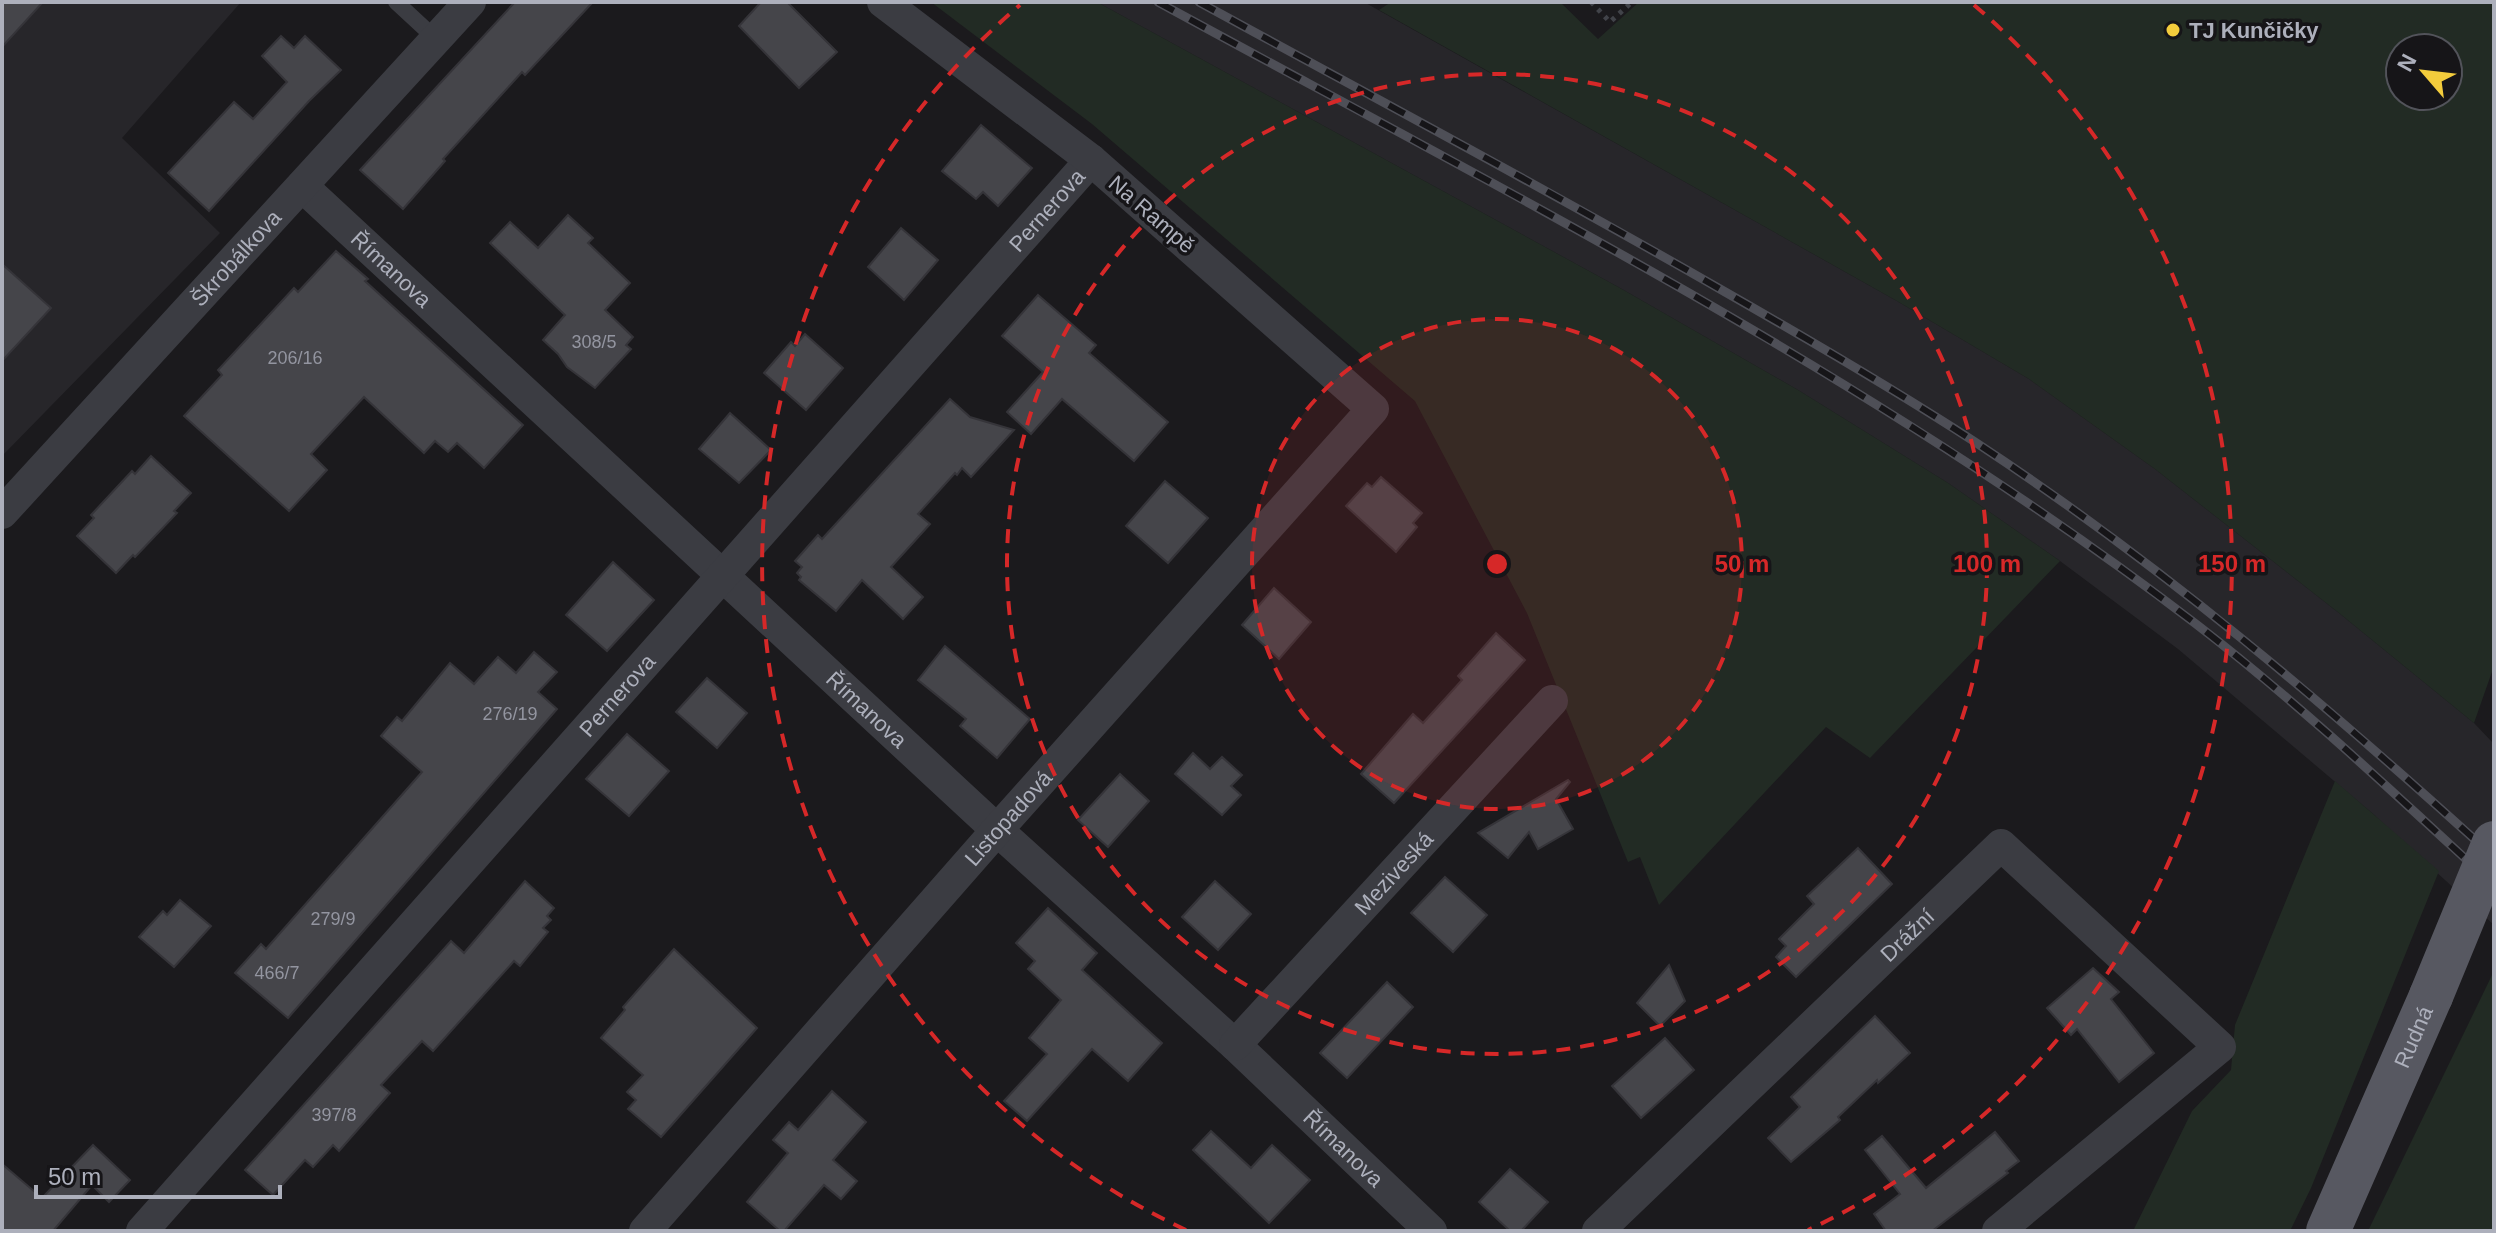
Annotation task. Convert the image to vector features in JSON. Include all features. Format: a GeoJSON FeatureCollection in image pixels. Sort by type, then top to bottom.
{"type":"FeatureCollection","features":[{"type":"Feature","properties":{"kind":"main road","name":"Rudná"},"geometry":{"type":"LineString","coordinates":[[2330,1229],[2494,843]]}},
{"type":"Feature","properties":{"kind":"street","name":"Škrobálkova"},"geometry":{"type":"LineString","coordinates":[[2,513],[470,2]]}},
{"type":"Feature","properties":{"kind":"street","name":"Na Rampě"},"geometry":{"type":"LineString","coordinates":[[883,2],[1091,160],[1373,409]]}},
{"type":"Feature","properties":{"kind":"street","name":"Pernerova"},"geometry":{"type":"LineString","coordinates":[[142,1231],[1091,160]]}},
{"type":"Feature","properties":{"kind":"street","name":"Římanova"},"geometry":{"type":"LineString","coordinates":[[302,186],[997,830],[1235,1045],[1412,1225]]}},
{"type":"Feature","properties":{"kind":"street","name":"Listopadová"},"geometry":{"type":"LineString","coordinates":[[645,1231],[1373,409]]}},
{"type":"Feature","properties":{"kind":"street","name":"Meziveská"},"geometry":{"type":"LineString","coordinates":[[1235,1045],[1552,701]]}},
{"type":"Feature","properties":{"kind":"street","name":"Drážní"},"geometry":{"type":"LineString","coordinates":[[1598,1231],[2001,845],[2220,1047],[1998,1231]]}},
{"type":"Feature","properties":{"kind":"lane"},"geometry":{"type":"LineString","coordinates":[[396,2],[436,39]]}},
{"type":"Feature","properties":{"kind":"path"},"geometry":{"type":"LineString","coordinates":[[1591,2],[1610,22],[1632,2]]}},
{"type":"Feature","properties":{"kind":"shaded area"},"geometry":{"type":"Polygon","coordinates":[[[2,2],[241,2],[122,138],[220,233],[2,456],[2,2]]]}},
{"type":"Feature","properties":{"kind":"shaded area"},"geometry":{"type":"Polygon","coordinates":[[[931,2],[1097,2],[1620,288],[1798,390],[1948,483],[2060,561],[1870,758],[1826,727],[1659,905],[1640,857],[1628,862],[1527,613],[1415,401],[1092,124],[931,2]]]}},
{"type":"Feature","properties":{"kind":"shaded area"},"geometry":{"type":"Polygon","coordinates":[[[1097,2],[1364,2],[1897,301],[2029,379],[2155,469],[2339,613],[2474,723],[2494,744],[2494,925],[2372,813],[2178,649],[1948,483],[1798,390],[1620,288],[1097,2]]]}},
{"type":"Feature","properties":{"kind":"shaded area"},"geometry":{"type":"Polygon","coordinates":[[[1391,2],[1560,2],[1598,39],[1639,2],[2494,2],[2494,666],[2474,723],[2155,469],[2029,379],[1897,301],[1379,10],[1391,2]]]}},
{"type":"Feature","properties":{"kind":"shaded area"},"geometry":{"type":"Polygon","coordinates":[[[2335,781],[2439,871],[2311,1188],[2290,1231],[2133,1231],[2192,1111],[2231,1070],[2235,1025],[2335,781]]]}},
{"type":"Feature","properties":{"kind":"shaded area"},"geometry":{"type":"Polygon","coordinates":[[[2494,971],[2494,1231],[2368,1231],[2494,971]]]}},
{"type":"Feature","properties":{"kind":"building"},"geometry":{"type":"Polygon","coordinates":[[[2,2],[43,2],[2,47],[2,2]]]}},
{"type":"Feature","properties":{"kind":"building"},"geometry":{"type":"Polygon","coordinates":[[[515,2],[593,2],[525,75],[522,72],[443,159],[445,161],[403,209],[360,170],[515,2]]]}},
{"type":"Feature","properties":{"kind":"building"},"geometry":{"type":"Polygon","coordinates":[[[761,2],[787,2],[837,52],[799,88],[739,26],[761,2]]]}},
{"type":"Feature","properties":{"kind":"building"},"geometry":{"type":"Polygon","coordinates":[[[281,36],[294,48],[305,36],[341,70],[209,211],[168,173],[234,102],[253,119],[287,82],[262,56],[281,36]]]}},
{"type":"Feature","properties":{"kind":"building"},"geometry":{"type":"Polygon","coordinates":[[[981,125],[1032,168],[998,206],[983,192],[976,199],[942,171],[981,125]]]}},
{"type":"Feature","properties":{"kind":"building"},"geometry":{"type":"Polygon","coordinates":[[[568,215],[593,238],[588,243],[630,283],[605,310],[633,337],[626,345],[631,349],[595,388],[567,367],[543,340],[565,315],[490,243],[510,222],[538,248],[568,215]]]}},
{"type":"Feature","properties":{"kind":"building"},"geometry":{"type":"Polygon","coordinates":[[[901,228],[938,260],[904,300],[868,267],[901,228]]]}},
{"type":"Feature","properties":{"kind":"building"},"geometry":{"type":"Polygon","coordinates":[[[336,251],[523,425],[484,468],[457,443],[448,452],[435,441],[424,453],[364,397],[311,454],[327,470],[289,511],[184,416],[222,375],[218,370],[294,288],[298,292],[336,251]]]}},
{"type":"Feature","properties":{"kind":"building"},"geometry":{"type":"Polygon","coordinates":[[[2,264],[51,308],[2,361],[2,264]]]}},
{"type":"Feature","properties":{"kind":"building"},"geometry":{"type":"Polygon","coordinates":[[[1038,295],[1096,345],[1089,353],[1168,422],[1134,461],[1062,399],[1031,434],[1007,412],[1043,372],[1002,336],[1038,295]]]}},
{"type":"Feature","properties":{"kind":"building"},"geometry":{"type":"Polygon","coordinates":[[[805,334],[843,368],[806,410],[764,373],[791,342],[795,346],[805,334]]]}},
{"type":"Feature","properties":{"kind":"building"},"geometry":{"type":"Polygon","coordinates":[[[950,399],[970,417],[1014,430],[971,477],[962,468],[918,514],[930,524],[891,567],[923,597],[903,619],[862,580],[836,611],[799,580],[801,577],[797,573],[802,567],[795,561],[818,535],[822,539],[950,399]]]}},
{"type":"Feature","properties":{"kind":"building"},"geometry":{"type":"Polygon","coordinates":[[[730,413],[771,450],[739,483],[699,449],[730,413]]]}},
{"type":"Feature","properties":{"kind":"building"},"geometry":{"type":"Polygon","coordinates":[[[151,456],[191,493],[174,511],[177,513],[116,573],[77,536],[94,518],[91,515],[132,471],[135,474],[151,456]]]}},
{"type":"Feature","properties":{"kind":"building"},"geometry":{"type":"Polygon","coordinates":[[[1381,477],[1422,513],[1413,523],[1417,527],[1396,552],[1346,506],[1367,483],[1372,487],[1381,477]]]}},
{"type":"Feature","properties":{"kind":"building"},"geometry":{"type":"Polygon","coordinates":[[[1165,481],[1208,518],[1168,563],[1126,526],[1165,481]]]}},
{"type":"Feature","properties":{"kind":"building"},"geometry":{"type":"Polygon","coordinates":[[[613,562],[654,600],[607,651],[566,615],[613,562]]]}},
{"type":"Feature","properties":{"kind":"building"},"geometry":{"type":"Polygon","coordinates":[[[1274,588],[1311,622],[1279,659],[1242,625],[1274,588]]]}},
{"type":"Feature","properties":{"kind":"building"},"geometry":{"type":"Polygon","coordinates":[[[1496,633],[1525,660],[1394,803],[1361,774],[1413,714],[1423,723],[1462,680],[1458,676],[1496,633]]]}},
{"type":"Feature","properties":{"kind":"building"},"geometry":{"type":"Polygon","coordinates":[[[945,646],[1030,719],[997,758],[960,726],[966,719],[918,680],[945,646]]]}},
{"type":"Feature","properties":{"kind":"building"},"geometry":{"type":"Polygon","coordinates":[[[534,652],[557,672],[538,692],[557,709],[288,1018],[235,973],[261,944],[266,949],[422,772],[381,736],[397,717],[402,721],[450,663],[474,684],[498,657],[516,673],[534,652]]]}},
{"type":"Feature","properties":{"kind":"building"},"geometry":{"type":"Polygon","coordinates":[[[707,678],[747,713],[717,748],[676,712],[707,678]]]}},
{"type":"Feature","properties":{"kind":"building"},"geometry":{"type":"Polygon","coordinates":[[[627,734],[669,771],[629,816],[586,779],[627,734]]]}},
{"type":"Feature","properties":{"kind":"building"},"geometry":{"type":"Polygon","coordinates":[[[1193,753],[1210,769],[1222,757],[1242,775],[1231,786],[1241,795],[1222,815],[1175,774],[1193,753]]]}},
{"type":"Feature","properties":{"kind":"building"},"geometry":{"type":"Polygon","coordinates":[[[1120,774],[1149,801],[1108,847],[1078,820],[1120,774]]]}},
{"type":"Feature","properties":{"kind":"building"},"geometry":{"type":"Polygon","coordinates":[[[1568,780],[1570,782],[1556,799],[1573,829],[1538,849],[1529,832],[1508,858],[1478,833],[1568,780]]]}},
{"type":"Feature","properties":{"kind":"building"},"geometry":{"type":"Polygon","coordinates":[[[1858,848],[1892,884],[1796,977],[1776,957],[1786,946],[1779,939],[1814,904],[1807,896],[1858,848]]]}},
{"type":"Feature","properties":{"kind":"building"},"geometry":{"type":"Polygon","coordinates":[[[1445,877],[1487,915],[1453,952],[1411,913],[1445,877]]]}},
{"type":"Feature","properties":{"kind":"building"},"geometry":{"type":"Polygon","coordinates":[[[525,881],[554,908],[547,916],[551,920],[543,928],[548,932],[520,966],[514,961],[433,1051],[422,1041],[381,1085],[390,1093],[339,1151],[333,1145],[313,1167],[305,1160],[273,1195],[245,1170],[451,941],[464,953],[525,881]]]}},
{"type":"Feature","properties":{"kind":"building"},"geometry":{"type":"Polygon","coordinates":[[[1215,881],[1251,914],[1218,950],[1182,917],[1215,881]]]}},
{"type":"Feature","properties":{"kind":"building"},"geometry":{"type":"Polygon","coordinates":[[[180,900],[211,926],[174,967],[139,937],[163,911],[167,915],[180,900]]]}},
{"type":"Feature","properties":{"kind":"building"},"geometry":{"type":"Polygon","coordinates":[[[1048,908],[1097,953],[1082,970],[1162,1043],[1128,1081],[1092,1049],[1027,1121],[1004,1101],[1047,1054],[1029,1038],[1061,1000],[1028,969],[1035,961],[1016,943],[1048,908]]]}},
{"type":"Feature","properties":{"kind":"building"},"geometry":{"type":"Polygon","coordinates":[[[674,949],[757,1028],[661,1137],[628,1109],[636,1100],[627,1092],[643,1075],[601,1038],[625,1010],[623,1007],[674,949]]]}},
{"type":"Feature","properties":{"kind":"building"},"geometry":{"type":"Polygon","coordinates":[[[1669,965],[1685,1001],[1660,1026],[1637,1003],[1669,965]]]}},
{"type":"Feature","properties":{"kind":"building"},"geometry":{"type":"Polygon","coordinates":[[[2093,968],[2119,992],[2111,999],[2154,1053],[2119,1082],[2077,1029],[2071,1035],[2047,1008],[2093,968]]]}},
{"type":"Feature","properties":{"kind":"building"},"geometry":{"type":"Polygon","coordinates":[[[1387,982],[1413,1007],[1347,1078],[1320,1053],[1387,982]]]}},
{"type":"Feature","properties":{"kind":"building"},"geometry":{"type":"Polygon","coordinates":[[[1875,1016],[1910,1053],[1791,1162],[1768,1138],[1800,1107],[1791,1097],[1875,1016]]]}},
{"type":"Feature","properties":{"kind":"building"},"geometry":{"type":"Polygon","coordinates":[[[1665,1038],[1694,1070],[1641,1118],[1612,1086],[1665,1038]]]}},
{"type":"Feature","properties":{"kind":"building"},"geometry":{"type":"Polygon","coordinates":[[[832,1091],[866,1122],[833,1160],[857,1181],[841,1199],[824,1185],[784,1231],[780,1231],[747,1202],[788,1153],[773,1140],[789,1122],[798,1130],[832,1091]]]}},
{"type":"Feature","properties":{"kind":"building"},"geometry":{"type":"Polygon","coordinates":[[[1211,1131],[1251,1168],[1272,1145],[1310,1180],[1269,1223],[1193,1150],[1211,1131]]]}},
{"type":"Feature","properties":{"kind":"building"},"geometry":{"type":"Polygon","coordinates":[[[1995,1132],[2019,1161],[2006,1171],[2008,1173],[1932,1231],[1886,1231],[1874,1214],[1900,1194],[1865,1150],[1882,1136],[1926,1188],[1995,1132]]]}},
{"type":"Feature","properties":{"kind":"building"},"geometry":{"type":"Polygon","coordinates":[[[93,1145],[130,1180],[109,1202],[92,1185],[53,1231],[2,1231],[2,1164],[42,1198],[93,1145]]]}},
{"type":"Feature","properties":{"kind":"building"},"geometry":{"type":"Polygon","coordinates":[[[1510,1169],[1548,1202],[1521,1231],[1510,1231],[1479,1202],[1510,1169]]]}},
{"type":"Feature","properties":{"kind":"railway"},"geometry":{"type":"LineString","coordinates":[[1158,2],[1689,293],[1948,450],[2074,535],[2235,655],[2348,751],[2494,885]]}},
{"type":"Feature","properties":{"kind":"railway"},"geometry":{"type":"LineString","coordinates":[[1199,2],[1655,252],[1849,364],[1975,442],[2112,537],[2243,639],[2370,746],[2494,857]]}},
{"type":"Feature","properties":{"kind":"place","name":"TJ Kunčičky"},"geometry":{"type":"Point","coordinates":[2173,30]}}]}
